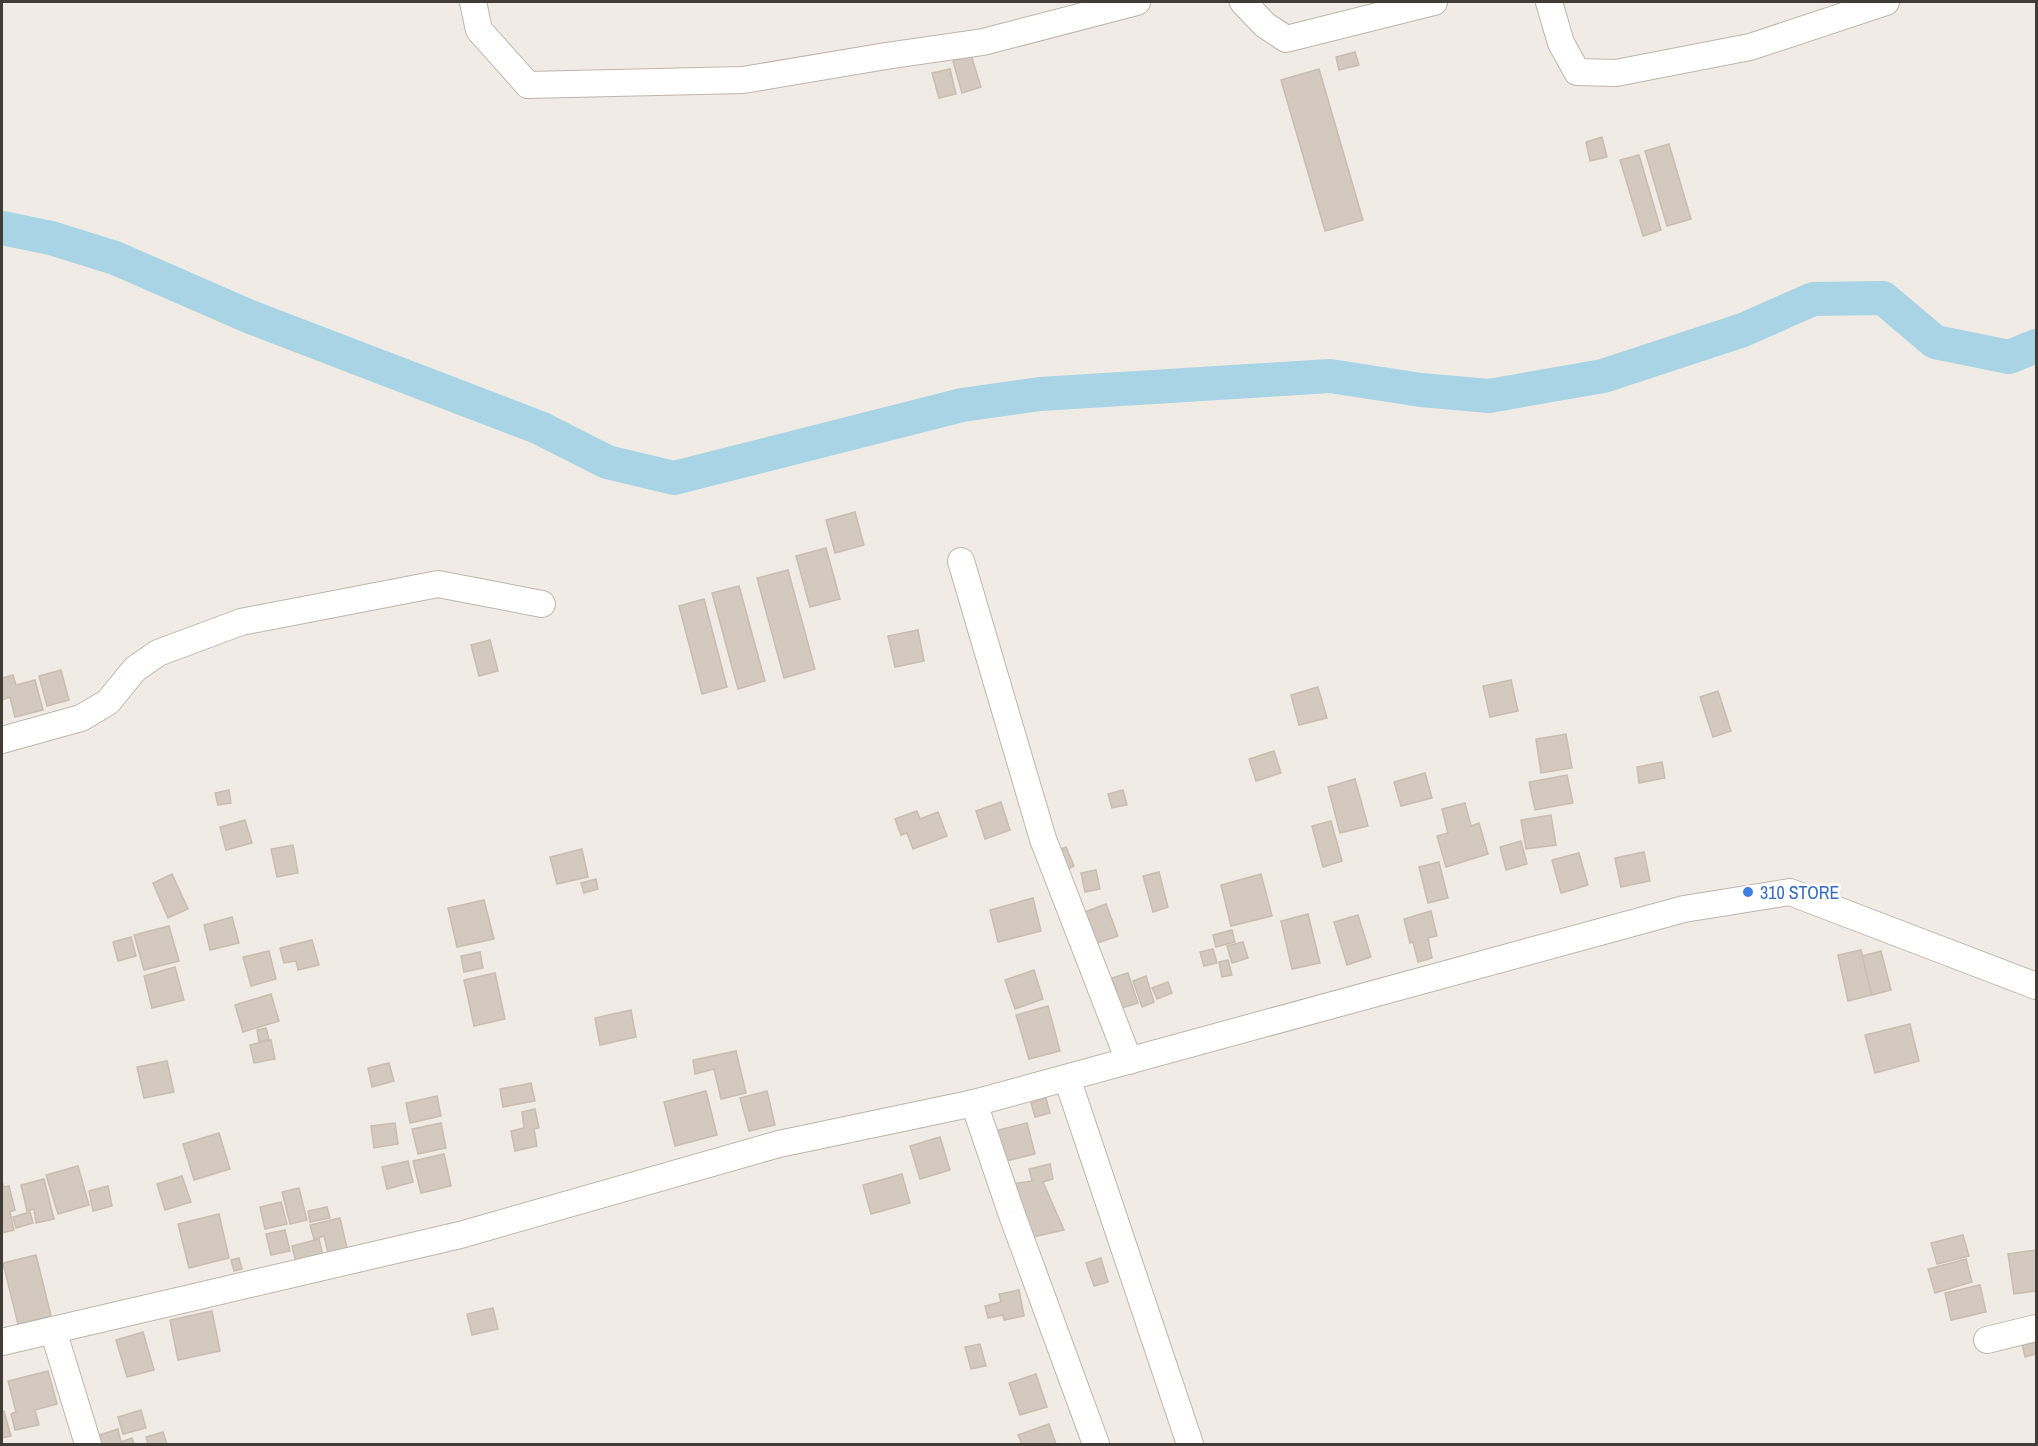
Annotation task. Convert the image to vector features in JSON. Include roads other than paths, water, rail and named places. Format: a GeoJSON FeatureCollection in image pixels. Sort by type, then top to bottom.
{"type":"FeatureCollection","features":[{"type":"Feature","properties":{"kind":"street"},"geometry":{"type":"LineString","coordinates":[[473,2],[479,30],[528,85],[742,80],[983,42],[1137,2]]}},
{"type":"Feature","properties":{"kind":"street"},"geometry":{"type":"LineString","coordinates":[[1243,2],[1265,25],[1286,39],[1434,2]]}},
{"type":"Feature","properties":{"kind":"street"},"geometry":{"type":"LineString","coordinates":[[1549,2],[1562,43],[1577,72],[1616,73],[1750,47],[1886,2]]}},
{"type":"Feature","properties":{"kind":"street"},"geometry":{"type":"LineString","coordinates":[[961,561],[1043,838],[1129,1061]]}},
{"type":"Feature","properties":{"kind":"street"},"geometry":{"type":"LineString","coordinates":[[2,740],[81,718],[108,702],[135,669],[158,653],[241,622],[438,584],[542,604]]}},
{"type":"Feature","properties":{"kind":"street"},"geometry":{"type":"LineString","coordinates":[[2,1342],[460,1234],[779,1144],[974,1103],[1684,909],[1790,892],[2037,986]]}},
{"type":"Feature","properties":{"kind":"street"},"geometry":{"type":"LineString","coordinates":[[1067,1078],[1190,1444]]}},
{"type":"Feature","properties":{"kind":"street"},"geometry":{"type":"LineString","coordinates":[[974,1103],[1011,1212],[1096,1444]]}},
{"type":"Feature","properties":{"kind":"street"},"geometry":{"type":"LineString","coordinates":[[1987,1340],[2037,1328]]}},
{"type":"Feature","properties":{"kind":"street"},"geometry":{"type":"LineString","coordinates":[[53,1330],[88,1444]]}},
{"type":"Feature","properties":{"kind":"waterway"},"geometry":{"type":"LineString","coordinates":[[2,228],[51,238],[115,258],[248,316],[540,428],[607,462],[674,478],[962,405],[1040,394],[1330,376],[1421,390],[1489,396],[1603,376],[1743,330],[1813,299],[1883,298],[1935,342],[2009,357],[2036,346]]}},
{"type":"Feature","properties":{"kind":"place","name":"310 STORE"},"geometry":{"type":"Point","coordinates":[1748,892]}}]}
